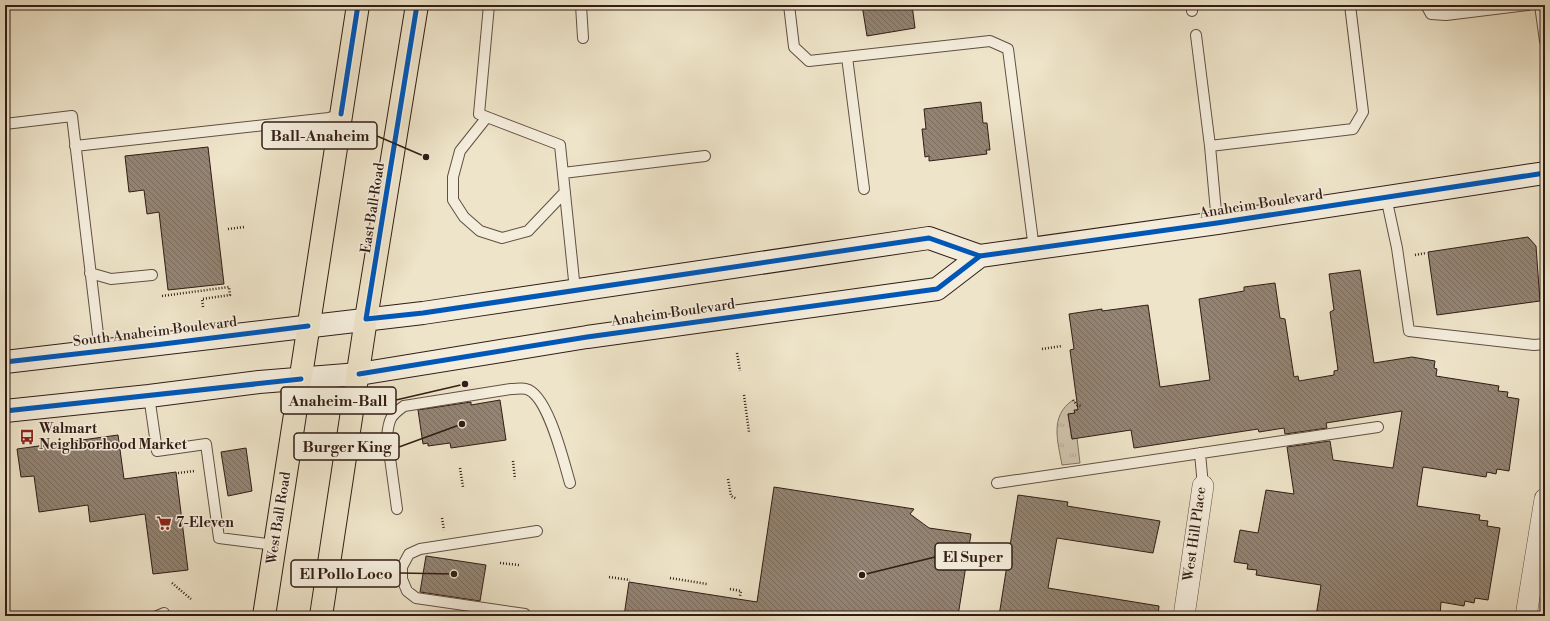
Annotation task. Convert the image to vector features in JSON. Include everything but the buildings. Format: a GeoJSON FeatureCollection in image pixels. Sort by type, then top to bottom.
{"type":"FeatureCollection","features":[{"type":"Feature","properties":{"kind":"main road"},"geometry":{"type":"LineString","coordinates":[[308,326],[358,5]]}},
{"type":"Feature","properties":{"kind":"main road","name":"East Ball Road"},"geometry":{"type":"LineString","coordinates":[[366,319],[417,5]]}},
{"type":"Feature","properties":{"kind":"main road","name":"Anaheim Boulevard"},"geometry":{"type":"LineString","coordinates":[[366,319],[423,313],[929,238],[980,256],[1217,223],[1545,173]]}},
{"type":"Feature","properties":{"kind":"main road","name":"Anaheim Boulevard"},"geometry":{"type":"LineString","coordinates":[[301,379],[359,374],[587,337],[938,289],[980,256]]}},
{"type":"Feature","properties":{"kind":"main road"},"geometry":{"type":"LineString","coordinates":[[321,616],[359,374],[366,319]]}},
{"type":"Feature","properties":{"kind":"main road","name":"South Anaheim Boulevard"},"geometry":{"type":"LineString","coordinates":[[5,362],[100,352],[366,319]]}},
{"type":"Feature","properties":{"kind":"main road","name":"West Ball Road"},"geometry":{"type":"LineString","coordinates":[[264,616],[308,326]]}},
{"type":"Feature","properties":{"kind":"main road"},"geometry":{"type":"LineString","coordinates":[[5,411],[301,379]]}},
{"type":"Feature","properties":{"kind":"street","name":"West Hill Place"},"geometry":{"type":"LineString","coordinates":[[1184,616],[1203,486]]}},
{"type":"Feature","properties":{"kind":"street"},"geometry":{"type":"LineString","coordinates":[[1526,616],[1545,499]]}},
{"type":"Feature","properties":{"kind":"lane"},"geometry":{"type":"LineString","coordinates":[[489,5],[479,114],[560,145],[575,290]]}},
{"type":"Feature","properties":{"kind":"lane"},"geometry":{"type":"LineString","coordinates":[[581,5],[583,38]]}},
{"type":"Feature","properties":{"kind":"lane"},"geometry":{"type":"LineString","coordinates":[[790,5],[794,47],[809,61],[990,41],[1008,49],[1034,249]]}},
{"type":"Feature","properties":{"kind":"lane"},"geometry":{"type":"LineString","coordinates":[[1210,146],[1353,129],[1363,112],[1350,5]]}},
{"type":"Feature","properties":{"kind":"lane"},"geometry":{"type":"LineString","coordinates":[[1426,5],[1431,14],[1446,15],[1528,5]]}},
{"type":"Feature","properties":{"kind":"lane"},"geometry":{"type":"LineString","coordinates":[[1540,5],[1545,41]]}},
{"type":"Feature","properties":{"kind":"lane"},"geometry":{"type":"LineString","coordinates":[[1196,35],[1210,146],[1217,223]]}},
{"type":"Feature","properties":{"kind":"lane"},"geometry":{"type":"LineString","coordinates":[[847,57],[864,189]]}},
{"type":"Feature","properties":{"kind":"lane"},"geometry":{"type":"LineString","coordinates":[[75,146],[329,118],[342,114]]}},
{"type":"Feature","properties":{"kind":"lane"},"geometry":{"type":"LineString","coordinates":[[5,124],[72,116],[100,352]]}},
{"type":"Feature","properties":{"kind":"lane"},"geometry":{"type":"LineString","coordinates":[[487,117],[460,151],[453,177],[453,200],[464,217],[480,231],[502,238],[528,231],[565,192]]}},
{"type":"Feature","properties":{"kind":"lane"},"geometry":{"type":"LineString","coordinates":[[563,173],[705,156]]}},
{"type":"Feature","properties":{"kind":"lane"},"geometry":{"type":"LineString","coordinates":[[1386,197],[1397,248],[1409,331],[1534,345],[1545,344]]}},
{"type":"Feature","properties":{"kind":"lane"},"geometry":{"type":"LineString","coordinates":[[90,274],[111,279],[152,275]]}},
{"type":"Feature","properties":{"kind":"lane"},"geometry":{"type":"LineString","coordinates":[[397,509],[387,436],[392,414],[404,406],[511,388],[527,389],[536,395],[543,405],[557,437],[570,483]]}},
{"type":"Feature","properties":{"kind":"lane"},"geometry":{"type":"LineString","coordinates":[[149,396],[157,452],[206,444],[219,538],[275,545]]}},
{"type":"Feature","properties":{"kind":"lane"},"geometry":{"type":"LineString","coordinates":[[997,483],[1378,427]]}},
{"type":"Feature","properties":{"kind":"lane","name":"West Hill Place"},"geometry":{"type":"LineString","coordinates":[[1200,453],[1203,486]]}},
{"type":"Feature","properties":{"kind":"lane"},"geometry":{"type":"LineString","coordinates":[[525,614],[416,598],[407,591],[402,579],[402,567],[409,554],[420,549],[537,531]]}},
{"type":"Feature","properties":{"kind":"path"},"geometry":{"type":"LineString","coordinates":[[228,229],[244,227]]}},
{"type":"Feature","properties":{"kind":"path"},"geometry":{"type":"LineString","coordinates":[[1410,256],[1426,253]]}},
{"type":"Feature","properties":{"kind":"path"},"geometry":{"type":"LineString","coordinates":[[162,296],[229,287],[230,295],[202,299],[203,307]]}},
{"type":"Feature","properties":{"kind":"path"},"geometry":{"type":"LineString","coordinates":[[1042,349],[1062,346]]}},
{"type":"Feature","properties":{"kind":"path"},"geometry":{"type":"LineString","coordinates":[[737,353],[740,371]]}},
{"type":"Feature","properties":{"kind":"path"},"geometry":{"type":"LineString","coordinates":[[744,395],[749,432]]}},
{"type":"Feature","properties":{"kind":"path"},"geometry":{"type":"LineString","coordinates":[[1073,400],[1077,405],[1082,406]]}},
{"type":"Feature","properties":{"kind":"path"},"geometry":{"type":"LineString","coordinates":[[513,461],[515,479]]}},
{"type":"Feature","properties":{"kind":"path"},"geometry":{"type":"LineString","coordinates":[[460,468],[463,487]]}},
{"type":"Feature","properties":{"kind":"path"},"geometry":{"type":"LineString","coordinates":[[178,473],[199,470]]}},
{"type":"Feature","properties":{"kind":"path"},"geometry":{"type":"LineString","coordinates":[[728,479],[731,496],[737,499]]}},
{"type":"Feature","properties":{"kind":"path"},"geometry":{"type":"LineString","coordinates":[[500,563],[518,565]]}},
{"type":"Feature","properties":{"kind":"path"},"geometry":{"type":"LineString","coordinates":[[609,577],[630,580]]}},
{"type":"Feature","properties":{"kind":"path"},"geometry":{"type":"LineString","coordinates":[[670,578],[707,584]]}},
{"type":"Feature","properties":{"kind":"path"},"geometry":{"type":"LineString","coordinates":[[172,583],[192,599]]}},
{"type":"Feature","properties":{"kind":"path"},"geometry":{"type":"LineString","coordinates":[[730,589],[741,591],[740,596]]}},
{"type":"Feature","properties":{"kind":"green space"},"geometry":{"type":"Polygon","coordinates":[[[1073,400],[1083,409],[1075,410],[1075,413],[1068,414],[1072,439],[1077,438],[1080,463],[1062,465],[1057,439],[1058,422],[1065,406],[1073,400]]]}},
{"type":"Feature","properties":{"kind":"cycle path"},"geometry":{"type":"LineString","coordinates":[[341,114],[358,5]]}},
{"type":"Feature","properties":{"kind":"cycle path"},"geometry":{"type":"LineString","coordinates":[[417,5],[366,319],[423,313],[929,238],[980,256],[1217,223],[1545,173]]}},
{"type":"Feature","properties":{"kind":"cycle path"},"geometry":{"type":"LineString","coordinates":[[359,374],[587,337],[937,289],[980,256]]}},
{"type":"Feature","properties":{"kind":"cycle path"},"geometry":{"type":"LineString","coordinates":[[5,362],[308,326]]}},
{"type":"Feature","properties":{"kind":"cycle path"},"geometry":{"type":"LineString","coordinates":[[5,411],[301,379]]}},
{"type":"Feature","properties":{"kind":"place","name":"Ball-Anaheim"},"geometry":{"type":"Point","coordinates":[426,157]}},
{"type":"Feature","properties":{"kind":"place","name":"Anaheim-Ball"},"geometry":{"type":"Point","coordinates":[465,384]}},
{"type":"Feature","properties":{"kind":"place","name":"Burger King"},"geometry":{"type":"Point","coordinates":[462,424]}},
{"type":"Feature","properties":{"kind":"place","name":"Walmart Neighborhood Market"},"geometry":{"type":"Point","coordinates":[27,437]}},
{"type":"Feature","properties":{"kind":"place","name":"7-Eleven"},"geometry":{"type":"Point","coordinates":[164,523]}},
{"type":"Feature","properties":{"kind":"place","name":"El Pollo Loco"},"geometry":{"type":"Point","coordinates":[454,574]}},
{"type":"Feature","properties":{"kind":"place","name":"El Super"},"geometry":{"type":"Point","coordinates":[862,575]}}]}
